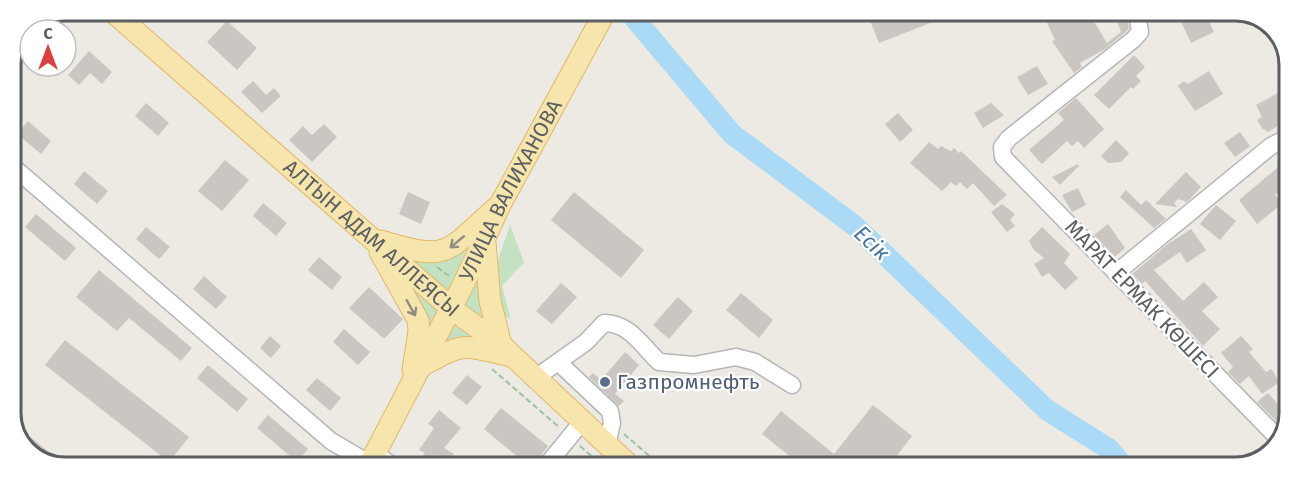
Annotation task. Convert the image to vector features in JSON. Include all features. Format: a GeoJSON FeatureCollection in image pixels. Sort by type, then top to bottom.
{"type":"FeatureCollection","features":[{"type":"Feature","properties":{"kind":"main road","name":"АЛТЫН АДАМ АЛЛЕЯСЫ"},"geometry":{"type":"LineString","coordinates":[[123,21],[451,308],[507,351],[534,379],[575,430],[605,456]]}},
{"type":"Feature","properties":{"kind":"main road","name":"УЛИЦА ВАЛИХАНОВА"},"geometry":{"type":"LineString","coordinates":[[379,457],[417,373],[485,241],[501,203],[576,70],[600,21]]}},
{"type":"Feature","properties":{"kind":"main road"},"geometry":{"type":"LineString","coordinates":[[372,239],[420,253],[437,253],[451,248],[501,203]]}},
{"type":"Feature","properties":{"kind":"main road"},"geometry":{"type":"LineString","coordinates":[[372,239],[418,320],[417,373]]}},
{"type":"Feature","properties":{"kind":"main road"},"geometry":{"type":"LineString","coordinates":[[417,373],[461,346],[507,351],[490,301],[485,241]]}},
{"type":"Feature","properties":{"kind":"street","name":"МАРАТ ЕРМАК КӨШЕСІ"},"geometry":{"type":"LineString","coordinates":[[1138,21],[1140,32],[1134,39],[1009,138],[1002,147],[1003,157],[1274,434]]}},
{"type":"Feature","properties":{"kind":"street"},"geometry":{"type":"LineString","coordinates":[[1116,273],[1271,146],[1279,142]]}},
{"type":"Feature","properties":{"kind":"street"},"geometry":{"type":"LineString","coordinates":[[21,174],[331,441],[366,457]]}},
{"type":"Feature","properties":{"kind":"street"},"geometry":{"type":"LineString","coordinates":[[534,379],[585,342],[604,323],[612,323],[631,332],[659,362],[694,365],[736,357],[755,362],[792,385]]}},
{"type":"Feature","properties":{"kind":"street"},"geometry":{"type":"LineString","coordinates":[[558,362],[609,411],[612,423],[605,456]]}},
{"type":"Feature","properties":{"kind":"street"},"geometry":{"type":"LineString","coordinates":[[553,457],[575,430]]}},
{"type":"Feature","properties":{"kind":"path"},"geometry":{"type":"LineString","coordinates":[[434,265],[453,280]]}},
{"type":"Feature","properties":{"kind":"path"},"geometry":{"type":"LineString","coordinates":[[491,369],[575,430],[605,456]]}},
{"type":"Feature","properties":{"kind":"green space"},"geometry":{"type":"Polygon","coordinates":[[[510,225],[524,262],[502,286],[511,320],[496,309],[497,263],[510,225]]]}},
{"type":"Feature","properties":{"kind":"green space"},"geometry":{"type":"Polygon","coordinates":[[[471,237],[448,292],[393,251],[443,261],[457,252],[471,237]]]}},
{"type":"Feature","properties":{"kind":"green space"},"geometry":{"type":"Polygon","coordinates":[[[484,252],[492,336],[463,304],[484,252]]]}},
{"type":"Feature","properties":{"kind":"green space"},"geometry":{"type":"Polygon","coordinates":[[[401,273],[440,307],[422,354],[401,273]]]}},
{"type":"Feature","properties":{"kind":"green space"},"geometry":{"type":"Polygon","coordinates":[[[453,319],[482,346],[433,353],[453,319]]]}},
{"type":"Feature","properties":{"kind":"building"},"geometry":{"type":"Polygon","coordinates":[[[227,21],[257,48],[237,70],[207,42],[227,21]]]}},
{"type":"Feature","properties":{"kind":"building"},"geometry":{"type":"Polygon","coordinates":[[[870,21],[933,22],[879,43],[870,21]]]}},
{"type":"Feature","properties":{"kind":"building"},"geometry":{"type":"Polygon","coordinates":[[[1046,21],[1094,21],[1107,43],[1121,32],[1117,21],[1128,21],[1129,29],[1105,49],[1080,63],[1082,67],[1074,73],[1052,41],[1055,40],[1046,21]]]}},
{"type":"Feature","properties":{"kind":"building"},"geometry":{"type":"Polygon","coordinates":[[[1181,21],[1209,21],[1214,32],[1191,43],[1181,21]]]}},
{"type":"Feature","properties":{"kind":"building"},"geometry":{"type":"Polygon","coordinates":[[[89,51],[112,72],[102,84],[90,73],[79,85],[71,78],[78,78],[78,64],[89,51]]]}},
{"type":"Feature","properties":{"kind":"building"},"geometry":{"type":"Polygon","coordinates":[[[1134,55],[1145,67],[1136,76],[1141,81],[1133,89],[1131,87],[1109,109],[1094,95],[1134,55]]]}},
{"type":"Feature","properties":{"kind":"building"},"geometry":{"type":"Polygon","coordinates":[[[1037,66],[1048,84],[1028,95],[1017,77],[1037,66]]]}},
{"type":"Feature","properties":{"kind":"building"},"geometry":{"type":"Polygon","coordinates":[[[1209,71],[1223,94],[1195,111],[1178,86],[1184,81],[1188,84],[1209,71]]]}},
{"type":"Feature","properties":{"kind":"building"},"geometry":{"type":"Polygon","coordinates":[[[253,81],[266,95],[274,88],[281,96],[262,113],[241,92],[253,81]]]}},
{"type":"Feature","properties":{"kind":"building"},"geometry":{"type":"Polygon","coordinates":[[[1279,92],[1279,125],[1268,132],[1262,128],[1257,120],[1262,117],[1256,105],[1279,92]]]}},
{"type":"Feature","properties":{"kind":"building"},"geometry":{"type":"Polygon","coordinates":[[[1076,98],[1104,129],[1084,148],[1078,141],[1072,146],[1067,141],[1042,164],[1029,150],[1064,120],[1058,113],[1076,98]]]}},
{"type":"Feature","properties":{"kind":"building"},"geometry":{"type":"Polygon","coordinates":[[[146,103],[169,123],[158,136],[135,116],[146,103]]]}},
{"type":"Feature","properties":{"kind":"building"},"geometry":{"type":"Polygon","coordinates":[[[991,103],[1004,115],[983,128],[974,113],[991,103]]]}},
{"type":"Feature","properties":{"kind":"building"},"geometry":{"type":"Polygon","coordinates":[[[898,113],[913,130],[900,142],[885,124],[898,113]]]}},
{"type":"Feature","properties":{"kind":"building"},"geometry":{"type":"Polygon","coordinates":[[[28,121],[51,141],[41,154],[21,137],[21,129],[28,121]]]}},
{"type":"Feature","properties":{"kind":"building"},"geometry":{"type":"Polygon","coordinates":[[[324,124],[337,137],[312,162],[289,140],[303,126],[312,135],[324,124]]]}},
{"type":"Feature","properties":{"kind":"building"},"geometry":{"type":"Polygon","coordinates":[[[1240,132],[1250,146],[1235,157],[1224,143],[1240,132]]]}},
{"type":"Feature","properties":{"kind":"building"},"geometry":{"type":"Polygon","coordinates":[[[1116,140],[1129,153],[1121,162],[1108,163],[1101,156],[1116,140]]]}},
{"type":"Feature","properties":{"kind":"building"},"geometry":{"type":"Polygon","coordinates":[[[929,142],[938,149],[941,146],[951,151],[954,148],[959,153],[961,151],[1007,195],[994,206],[973,183],[967,189],[960,182],[956,186],[951,182],[942,191],[910,163],[929,142]]]}},
{"type":"Feature","properties":{"kind":"building"},"geometry":{"type":"Polygon","coordinates":[[[225,160],[249,180],[222,211],[198,191],[225,160]]]}},
{"type":"Feature","properties":{"kind":"building"},"geometry":{"type":"Polygon","coordinates":[[[1078,164],[1079,166],[1060,185],[1052,177],[1078,164]]]}},
{"type":"Feature","properties":{"kind":"building"},"geometry":{"type":"Polygon","coordinates":[[[1279,166],[1279,192],[1275,195],[1279,200],[1279,206],[1257,224],[1239,200],[1279,166]]]}},
{"type":"Feature","properties":{"kind":"building"},"geometry":{"type":"Polygon","coordinates":[[[84,171],[108,191],[97,204],[74,184],[84,171]]]}},
{"type":"Feature","properties":{"kind":"building"},"geometry":{"type":"Polygon","coordinates":[[[1186,172],[1201,187],[1187,202],[1178,199],[1174,203],[1177,207],[1155,204],[1186,172]]]}},
{"type":"Feature","properties":{"kind":"building"},"geometry":{"type":"Polygon","coordinates":[[[1078,188],[1086,205],[1072,212],[1062,195],[1078,188]]]}},
{"type":"Feature","properties":{"kind":"building"},"geometry":{"type":"Polygon","coordinates":[[[1126,190],[1141,205],[1146,200],[1166,219],[1154,228],[1120,197],[1126,190]]]}},
{"type":"Feature","properties":{"kind":"building"},"geometry":{"type":"Polygon","coordinates":[[[408,192],[430,202],[421,224],[399,214],[408,192]]]}},
{"type":"Feature","properties":{"kind":"building"},"geometry":{"type":"Polygon","coordinates":[[[574,192],[644,250],[621,278],[551,220],[574,192]]]}},
{"type":"Feature","properties":{"kind":"building"},"geometry":{"type":"Polygon","coordinates":[[[263,203],[287,223],[276,236],[253,216],[263,203]]]}},
{"type":"Feature","properties":{"kind":"building"},"geometry":{"type":"Polygon","coordinates":[[[1002,204],[1015,214],[1010,220],[1015,226],[1007,232],[991,212],[1002,204]]]}},
{"type":"Feature","properties":{"kind":"building"},"geometry":{"type":"Polygon","coordinates":[[[1216,205],[1236,221],[1220,240],[1200,224],[1216,205]]]}},
{"type":"Feature","properties":{"kind":"building"},"geometry":{"type":"Polygon","coordinates":[[[36,214],[76,248],[65,261],[25,227],[36,214]]]}},
{"type":"Feature","properties":{"kind":"building"},"geometry":{"type":"Polygon","coordinates":[[[1108,224],[1125,248],[1115,257],[1094,235],[1108,224]]]}},
{"type":"Feature","properties":{"kind":"building"},"geometry":{"type":"Polygon","coordinates":[[[146,227],[170,247],[159,259],[136,239],[146,227]]]}},
{"type":"Feature","properties":{"kind":"building"},"geometry":{"type":"Polygon","coordinates":[[[1042,227],[1070,254],[1064,263],[1078,278],[1065,290],[1049,273],[1042,277],[1034,264],[1044,258],[1034,250],[1029,241],[1042,227]]]}},
{"type":"Feature","properties":{"kind":"building"},"geometry":{"type":"Polygon","coordinates":[[[1191,229],[1206,250],[1187,263],[1180,252],[1154,270],[1183,301],[1204,282],[1218,297],[1202,311],[1220,329],[1203,346],[1145,281],[1142,284],[1132,274],[1168,244],[1191,229]]]}},
{"type":"Feature","properties":{"kind":"building"},"geometry":{"type":"Polygon","coordinates":[[[319,257],[342,277],[332,290],[308,270],[319,257]]]}},
{"type":"Feature","properties":{"kind":"building"},"geometry":{"type":"Polygon","coordinates":[[[99,270],[192,348],[181,361],[129,318],[117,331],[76,297],[99,270]]]}},
{"type":"Feature","properties":{"kind":"building"},"geometry":{"type":"Polygon","coordinates":[[[204,276],[227,297],[216,309],[193,289],[204,276]]]}},
{"type":"Feature","properties":{"kind":"building"},"geometry":{"type":"Polygon","coordinates":[[[561,283],[577,297],[552,324],[536,311],[561,283]]]}},
{"type":"Feature","properties":{"kind":"building"},"geometry":{"type":"Polygon","coordinates":[[[369,287],[403,319],[384,339],[349,308],[369,287]]]}},
{"type":"Feature","properties":{"kind":"building"},"geometry":{"type":"Polygon","coordinates":[[[741,293],[773,320],[759,338],[726,310],[741,293]]]}},
{"type":"Feature","properties":{"kind":"building"},"geometry":{"type":"Polygon","coordinates":[[[678,297],[693,311],[669,339],[653,325],[678,297]]]}},
{"type":"Feature","properties":{"kind":"building"},"geometry":{"type":"Polygon","coordinates":[[[344,329],[370,352],[358,365],[333,342],[344,329]]]}},
{"type":"Feature","properties":{"kind":"building"},"geometry":{"type":"Polygon","coordinates":[[[270,336],[281,346],[271,358],[260,348],[270,336]]]}},
{"type":"Feature","properties":{"kind":"building"},"geometry":{"type":"Polygon","coordinates":[[[1241,336],[1253,349],[1249,352],[1266,372],[1271,369],[1279,383],[1262,394],[1249,376],[1240,384],[1228,372],[1233,367],[1221,353],[1241,336]]]}},
{"type":"Feature","properties":{"kind":"building"},"geometry":{"type":"Polygon","coordinates":[[[65,340],[189,437],[173,457],[163,457],[45,365],[65,340]]]}},
{"type":"Feature","properties":{"kind":"building","name":"Газпромнефть"},"geometry":{"type":"Polygon","coordinates":[[[625,352],[639,365],[615,394],[624,401],[619,406],[589,377],[593,373],[601,380],[625,352]]]}},
{"type":"Feature","properties":{"kind":"building"},"geometry":{"type":"Polygon","coordinates":[[[208,365],[248,399],[237,412],[197,378],[208,365]]]}},
{"type":"Feature","properties":{"kind":"building"},"geometry":{"type":"Polygon","coordinates":[[[467,375],[482,387],[467,405],[452,393],[467,375]]]}},
{"type":"Feature","properties":{"kind":"building"},"geometry":{"type":"Polygon","coordinates":[[[317,378],[341,398],[330,411],[306,390],[317,378]]]}},
{"type":"Feature","properties":{"kind":"building"},"geometry":{"type":"Polygon","coordinates":[[[1268,393],[1279,406],[1278,423],[1257,402],[1268,393]]]}},
{"type":"Feature","properties":{"kind":"building"},"geometry":{"type":"Polygon","coordinates":[[[873,405],[912,436],[896,457],[791,457],[762,434],[781,411],[834,454],[873,405]]]}},
{"type":"Feature","properties":{"kind":"building"},"geometry":{"type":"Polygon","coordinates":[[[501,408],[548,446],[540,457],[518,457],[484,429],[501,408]]]}},
{"type":"Feature","properties":{"kind":"building"},"geometry":{"type":"Polygon","coordinates":[[[439,410],[461,428],[444,448],[454,454],[452,457],[422,457],[425,453],[419,450],[434,428],[428,424],[439,410]]]}},
{"type":"Feature","properties":{"kind":"building"},"geometry":{"type":"Polygon","coordinates":[[[268,415],[308,449],[301,457],[291,457],[257,428],[268,415]]]}},
{"type":"Feature","properties":{"kind":"building"},"geometry":{"type":"Polygon","coordinates":[[[26,433],[53,455],[40,450],[26,433]]]}},
{"type":"Feature","properties":{"kind":"waterway","name":"Есік"},"geometry":{"type":"LineString","coordinates":[[637,21],[732,134],[855,226],[1047,410],[1109,449],[1116,457]]}},
{"type":"Feature","properties":{"kind":"place","name":"Газпромнефть"},"geometry":{"type":"Point","coordinates":[605,382]}}]}
